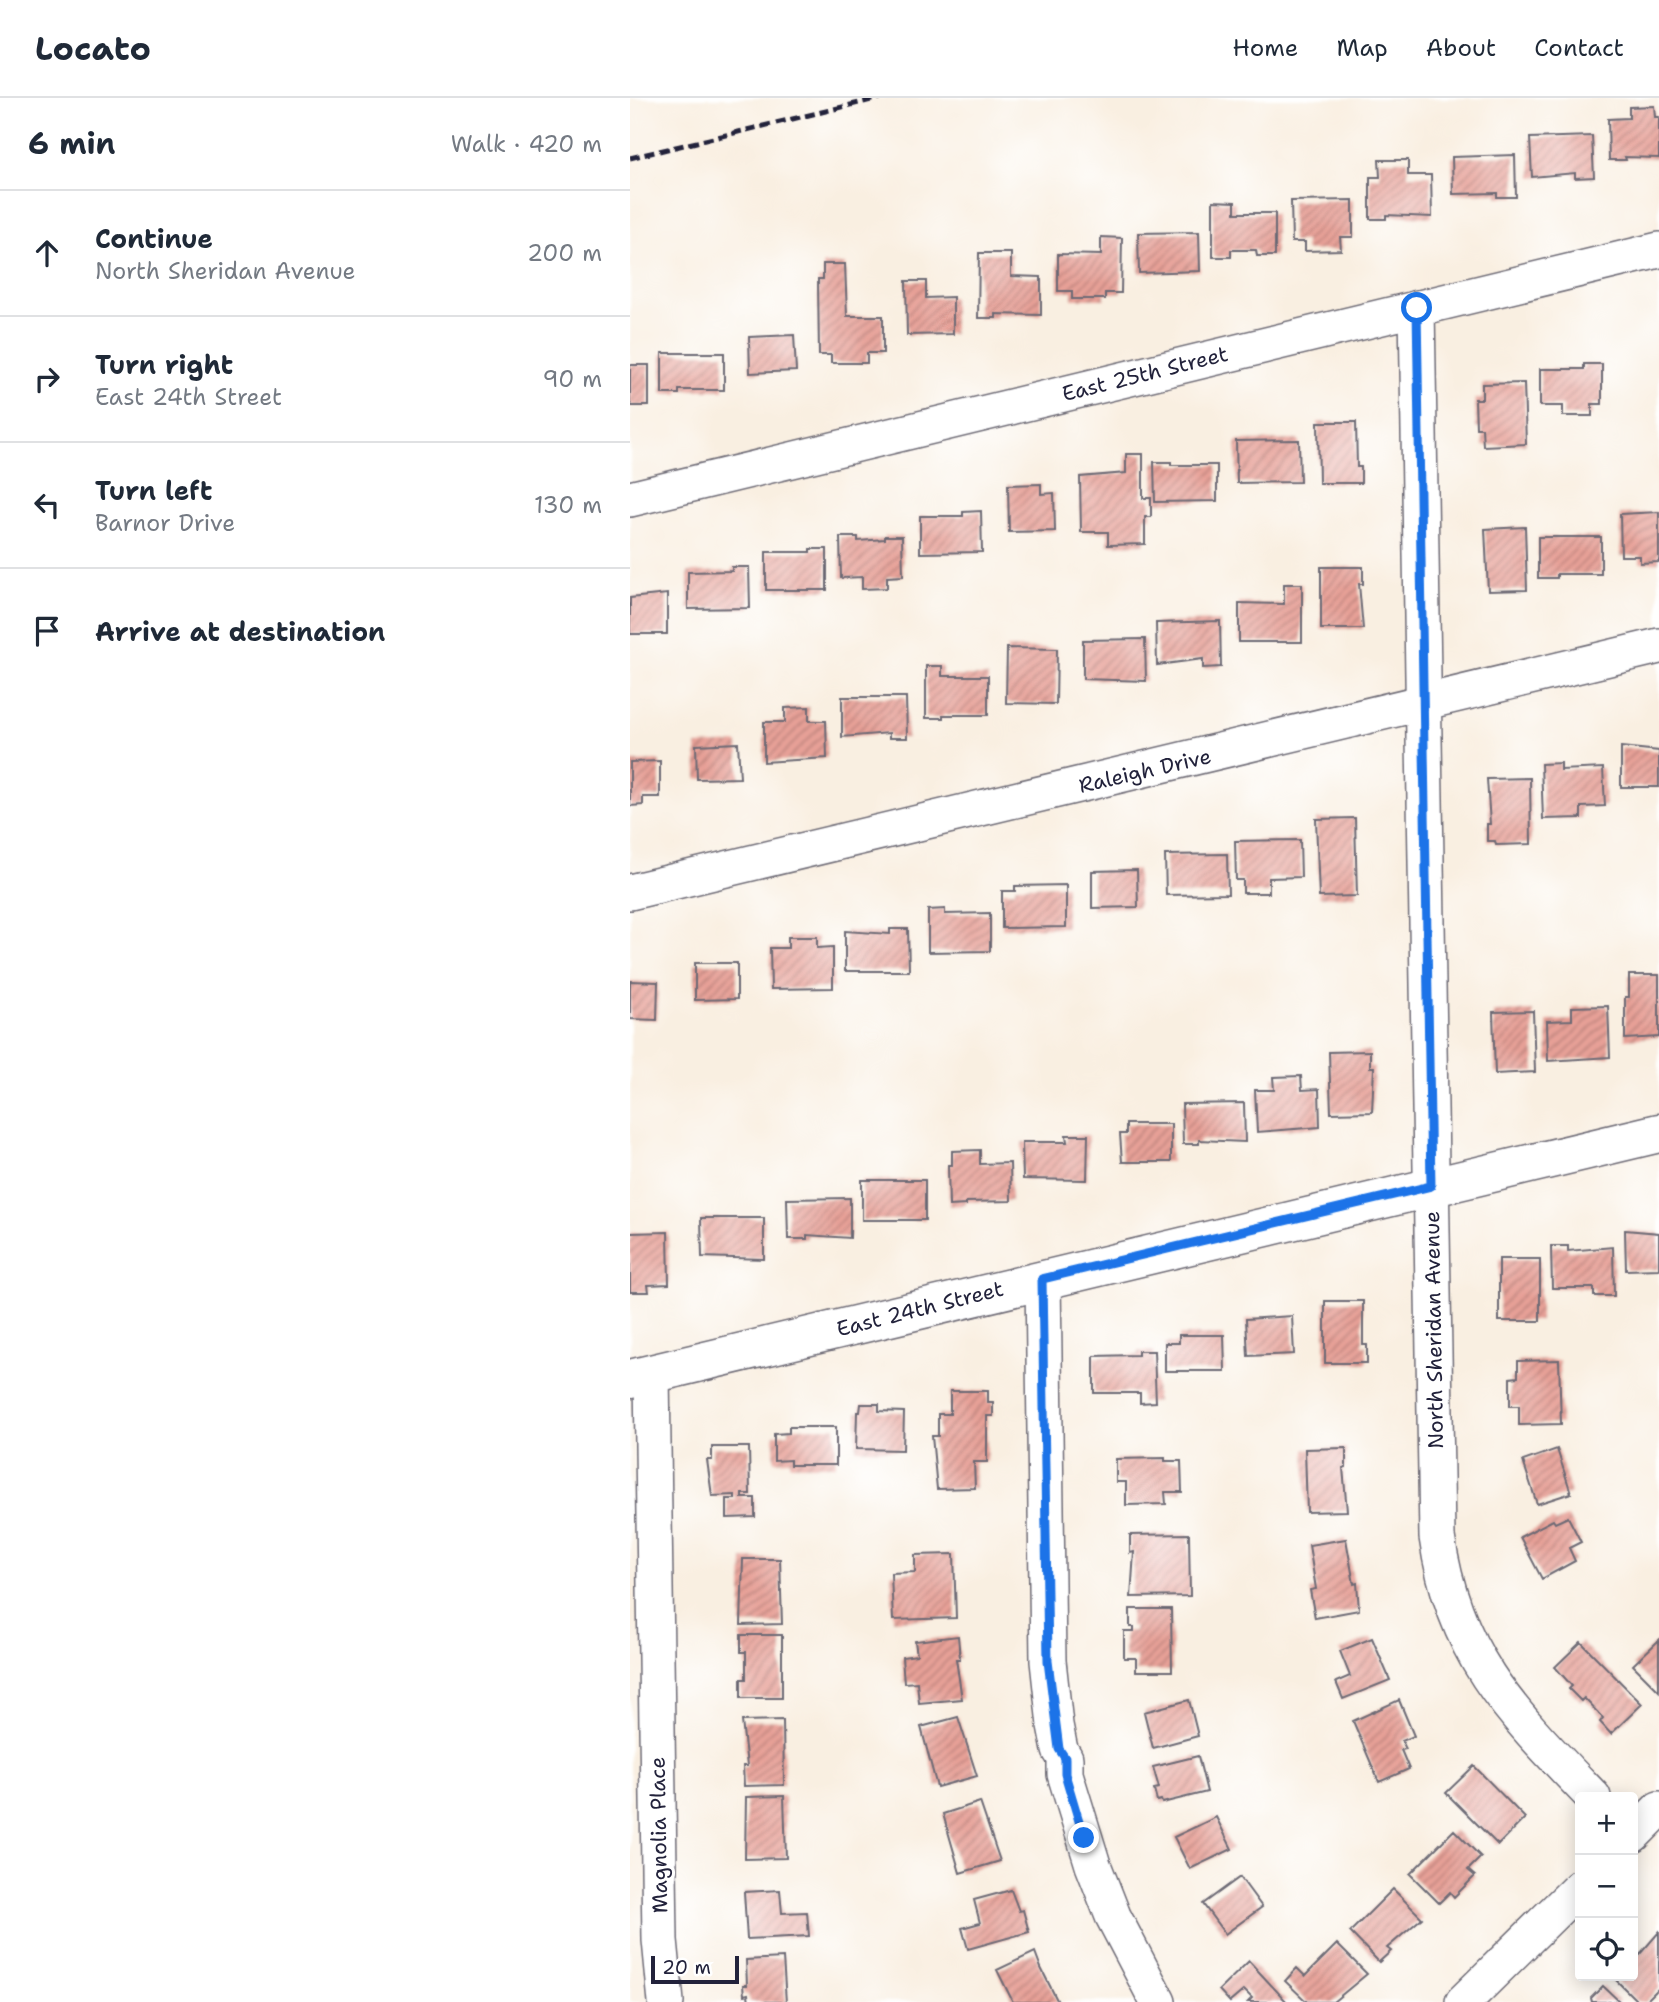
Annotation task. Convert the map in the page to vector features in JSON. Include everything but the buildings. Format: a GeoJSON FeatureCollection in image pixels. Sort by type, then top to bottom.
{"type":"FeatureCollection","features":[{"type":"Feature","properties":{"kind":"street","name":"East 25th Street"},"geometry":{"type":"LineString","coordinates":[[630,499],[1659,250]]}},
{"type":"Feature","properties":{"kind":"street","name":"North Sheridan Avenue"},"geometry":{"type":"LineString","coordinates":[[1417,308],[1435,1508],[1439,1550],[1448,1592],[1468,1646],[1490,1681],[1525,1726],[1588,1792]]}},
{"type":"Feature","properties":{"kind":"street","name":"Raleigh Drive"},"geometry":{"type":"LineString","coordinates":[[630,892],[1659,646]]}},
{"type":"Feature","properties":{"kind":"street","name":"East 24th Street"},"geometry":{"type":"LineString","coordinates":[[641,1377],[1659,1133]]}},
{"type":"Feature","properties":{"kind":"street"},"geometry":{"type":"LineString","coordinates":[[1042,1279],[1048,1661],[1055,1725],[1059,1749],[1065,1758],[1065,1774],[1093,1865],[1124,1940],[1158,2002]]}},
{"type":"Feature","properties":{"kind":"street","name":"Magnolia Place"},"geometry":{"type":"LineString","coordinates":[[641,1377],[660,1940],[666,2002]]}},
{"type":"Feature","properties":{"kind":"street"},"geometry":{"type":"LineString","coordinates":[[1638,1830],[1659,1810]]}},
{"type":"Feature","properties":{"kind":"street"},"geometry":{"type":"LineString","coordinates":[[1463,2002],[1575,1892]]}},
{"type":"Feature","properties":{"kind":"railway"},"geometry":{"type":"LineString","coordinates":[[630,158],[880,98]]}},
{"type":"Feature","properties":{"kind":"route"},"geometry":{"type":"LineString","coordinates":[[1084,1838],[1065,1774],[1065,1758],[1059,1749],[1048,1661],[1042,1279],[1431,1186],[1417,308]]}}]}
